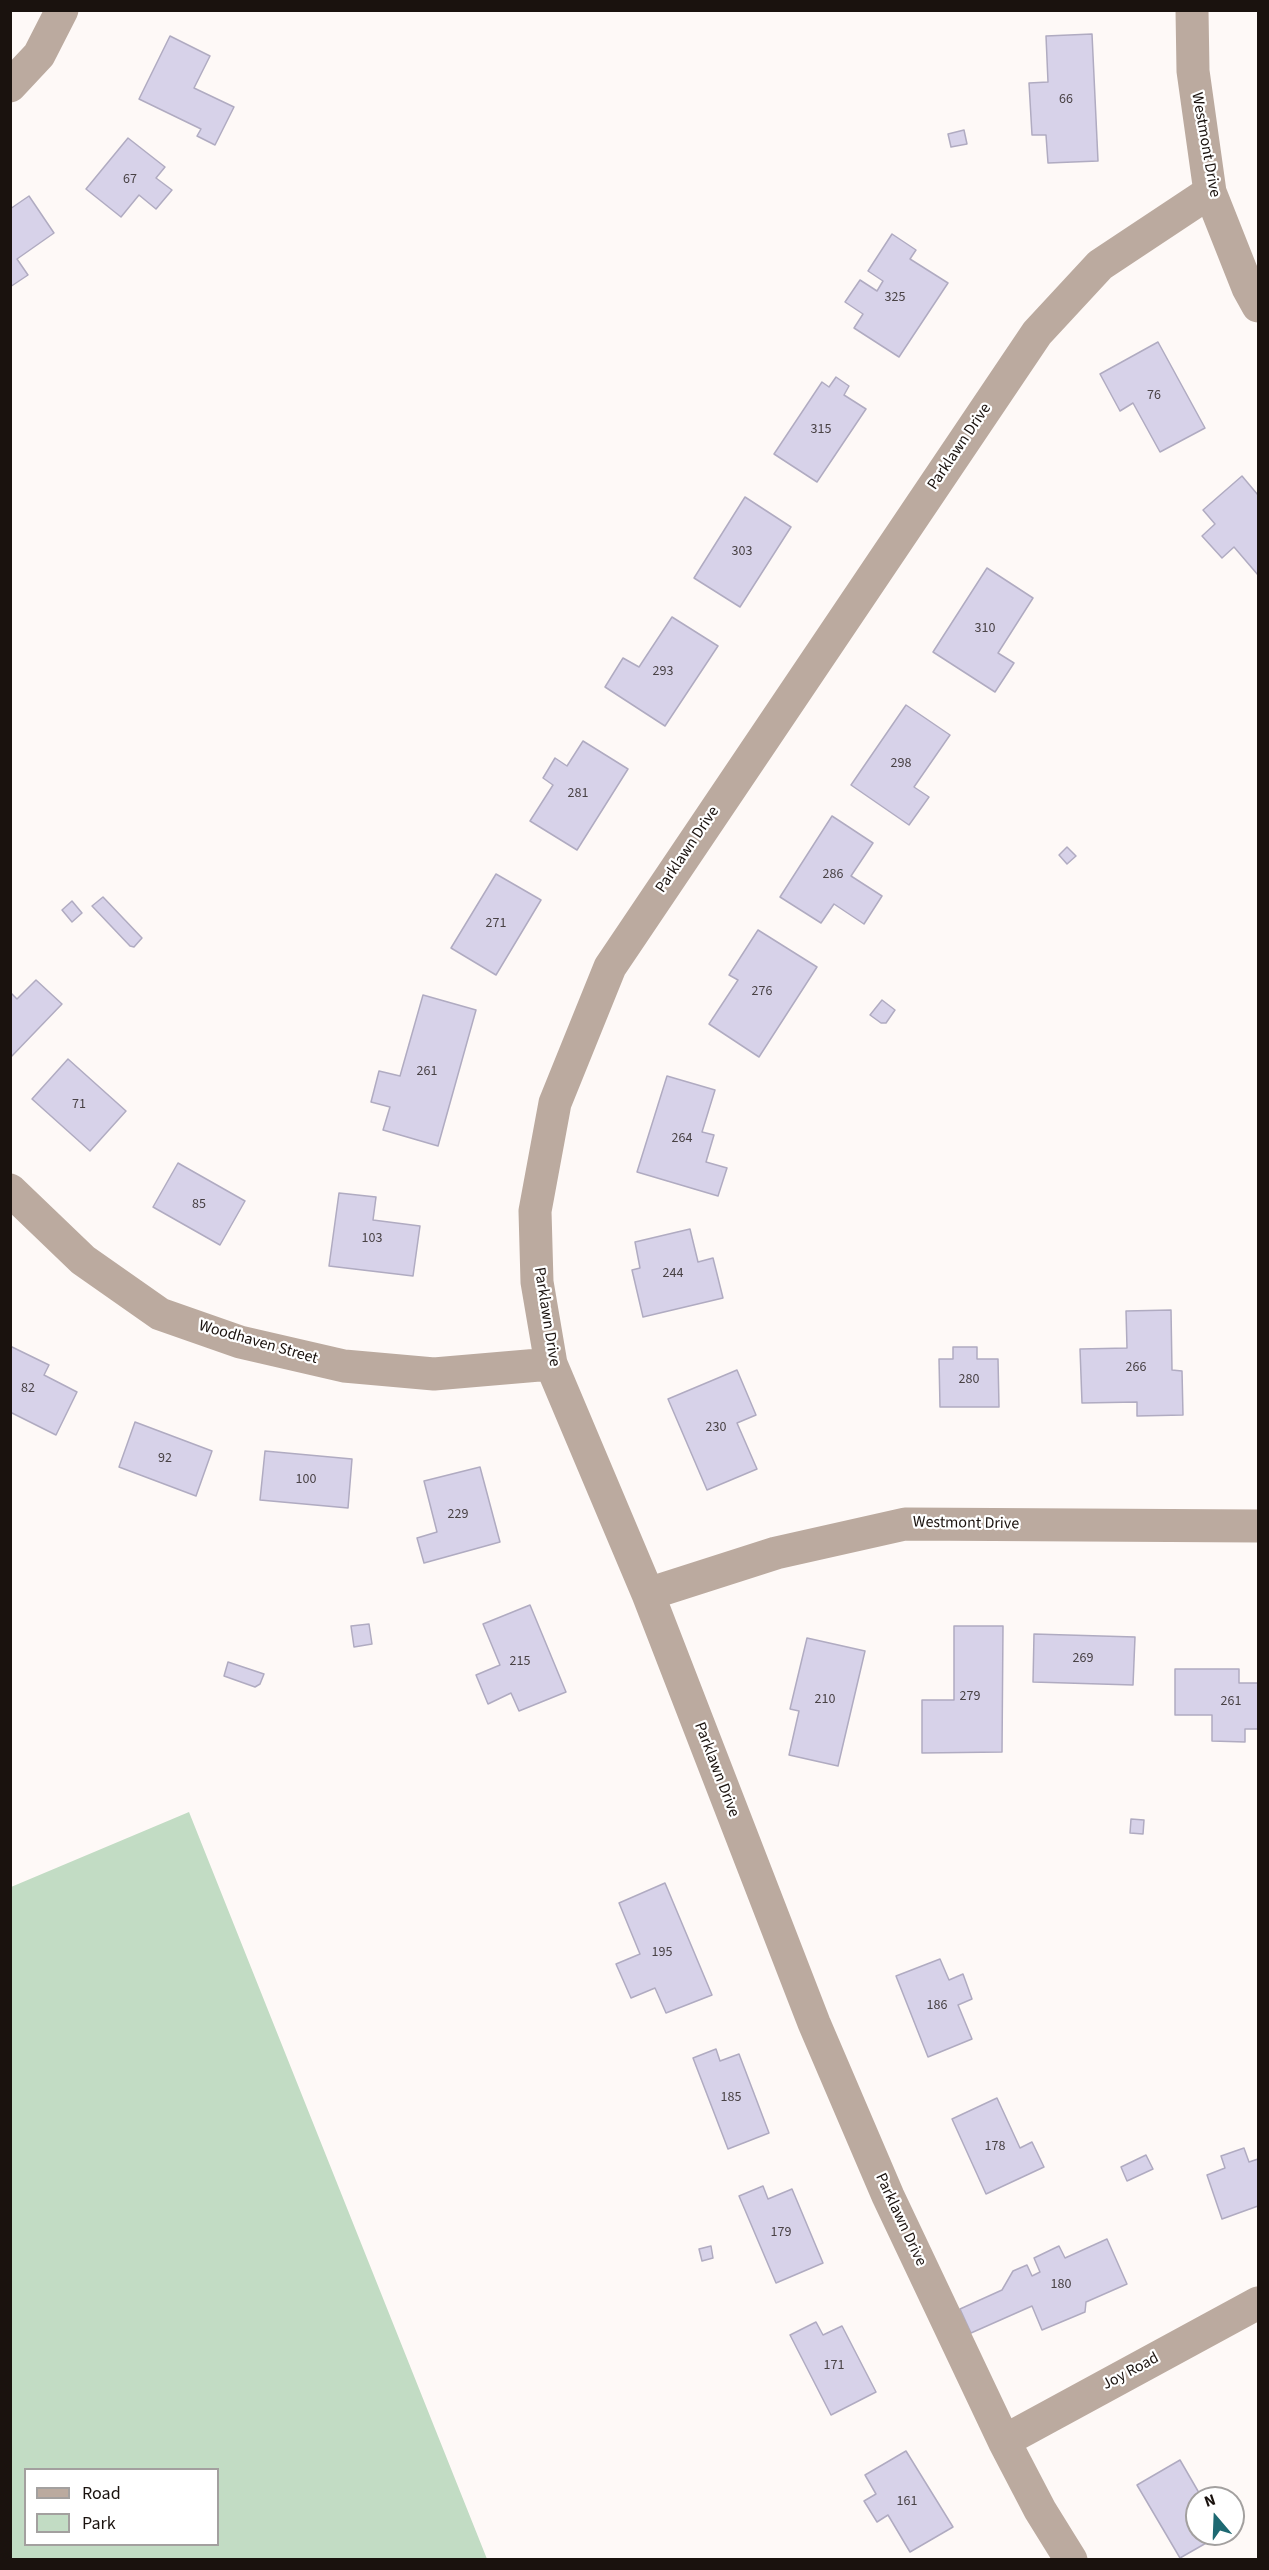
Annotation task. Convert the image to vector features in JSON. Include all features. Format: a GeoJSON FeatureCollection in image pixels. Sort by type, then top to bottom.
{"type":"FeatureCollection","features":[{"type":"Feature","properties":{"kind":"street"},"geometry":{"type":"LineString","coordinates":[[10,86],[39,55],[62,10]]}},
{"type":"Feature","properties":{"kind":"street","name":"Westmont Drive"},"geometry":{"type":"LineString","coordinates":[[1192,10],[1193,71],[1210,192],[1248,288],[1258,306]]}},
{"type":"Feature","properties":{"kind":"street","name":"Parklawn Drive"},"geometry":{"type":"LineString","coordinates":[[1071,2559],[1040,2510],[1004,2441],[888,2196],[814,2023],[648,1594],[551,1364],[537,1282],[535,1211],[555,1103],[610,967],[1037,333],[1100,265],[1210,192]]}},
{"type":"Feature","properties":{"kind":"street","name":"Woodhaven Street"},"geometry":{"type":"LineString","coordinates":[[10,1190],[83,1260],[160,1314],[240,1342],[344,1366],[434,1374],[551,1364]]}},
{"type":"Feature","properties":{"kind":"street","name":"Westmont Drive"},"geometry":{"type":"LineString","coordinates":[[648,1594],[776,1553],[905,1524],[1258,1526]]}},
{"type":"Feature","properties":{"kind":"street","name":"Joy Road"},"geometry":{"type":"LineString","coordinates":[[1004,2441],[1258,2303]]}},
{"type":"Feature","properties":{"kind":"green space"},"geometry":{"type":"Polygon","coordinates":[[[189,1812],[487,2559],[11,2559],[11,1887],[189,1812]]]}},
{"type":"Feature","properties":{"kind":"building"},"geometry":{"type":"Polygon","coordinates":[[[1092,34],[1098,161],[1048,163],[1046,135],[1032,135],[1029,83],[1048,82],[1046,36],[1092,34]]]}},
{"type":"Feature","properties":{"kind":"building"},"geometry":{"type":"Polygon","coordinates":[[[170,36],[210,56],[194,88],[234,107],[215,145],[197,136],[201,129],[139,99],[170,36]]]}},
{"type":"Feature","properties":{"kind":"building"},"geometry":{"type":"Polygon","coordinates":[[[964,130],[967,144],[951,147],[948,134],[964,130]]]}},
{"type":"Feature","properties":{"kind":"building"},"geometry":{"type":"Polygon","coordinates":[[[128,138],[165,167],[156,178],[172,190],[156,209],[139,195],[121,217],[86,189],[128,138]]]}},
{"type":"Feature","properties":{"kind":"building"},"geometry":{"type":"Polygon","coordinates":[[[29,196],[54,233],[17,259],[28,275],[10,287],[10,209],[29,196]]]}},
{"type":"Feature","properties":{"kind":"building"},"geometry":{"type":"Polygon","coordinates":[[[892,234],[916,250],[910,259],[948,283],[899,357],[854,328],[863,314],[845,302],[860,280],[877,291],[883,281],[868,271],[892,234]]]}},
{"type":"Feature","properties":{"kind":"building"},"geometry":{"type":"Polygon","coordinates":[[[1158,342],[1205,428],[1160,452],[1133,403],[1120,411],[1100,374],[1158,342]]]}},
{"type":"Feature","properties":{"kind":"building"},"geometry":{"type":"Polygon","coordinates":[[[836,377],[849,386],[844,395],[866,409],[817,482],[774,454],[822,382],[829,387],[836,377]]]}},
{"type":"Feature","properties":{"kind":"building"},"geometry":{"type":"Polygon","coordinates":[[[1242,476],[1258,495],[1258,575],[1234,547],[1222,558],[1202,536],[1215,524],[1203,510],[1242,476]]]}},
{"type":"Feature","properties":{"kind":"building"},"geometry":{"type":"Polygon","coordinates":[[[745,497],[791,527],[740,607],[694,578],[745,497]]]}},
{"type":"Feature","properties":{"kind":"building"},"geometry":{"type":"Polygon","coordinates":[[[987,568],[1033,598],[998,653],[1014,663],[995,692],[933,652],[987,568]]]}},
{"type":"Feature","properties":{"kind":"building"},"geometry":{"type":"Polygon","coordinates":[[[672,617],[718,646],[665,726],[605,687],[623,658],[639,667],[672,617]]]}},
{"type":"Feature","properties":{"kind":"building"},"geometry":{"type":"Polygon","coordinates":[[[906,705],[950,735],[914,787],[929,797],[909,825],[851,785],[906,705]]]}},
{"type":"Feature","properties":{"kind":"building"},"geometry":{"type":"Polygon","coordinates":[[[583,741],[628,769],[577,850],[530,821],[553,785],[543,778],[555,758],[567,766],[583,741]]]}},
{"type":"Feature","properties":{"kind":"building"},"geometry":{"type":"Polygon","coordinates":[[[832,816],[873,843],[851,876],[882,896],[864,924],[834,904],[821,923],[780,897],[832,816]]]}},
{"type":"Feature","properties":{"kind":"building"},"geometry":{"type":"Polygon","coordinates":[[[1067,847],[1076,856],[1067,864],[1059,855],[1067,847]]]}},
{"type":"Feature","properties":{"kind":"building"},"geometry":{"type":"Polygon","coordinates":[[[496,874],[541,900],[496,975],[451,948],[496,874]]]}},
{"type":"Feature","properties":{"kind":"building"},"geometry":{"type":"Polygon","coordinates":[[[103,897],[142,938],[134,947],[130,946],[92,906],[103,897]]]}},
{"type":"Feature","properties":{"kind":"building"},"geometry":{"type":"Polygon","coordinates":[[[72,901],[82,913],[72,922],[62,910],[72,901]]]}},
{"type":"Feature","properties":{"kind":"building"},"geometry":{"type":"Polygon","coordinates":[[[758,930],[817,967],[759,1057],[709,1024],[738,980],[729,975],[758,930]]]}},
{"type":"Feature","properties":{"kind":"building"},"geometry":{"type":"Polygon","coordinates":[[[36,980],[62,1004],[10,1058],[10,992],[17,999],[36,980]]]}},
{"type":"Feature","properties":{"kind":"building"},"geometry":{"type":"Polygon","coordinates":[[[423,995],[476,1010],[438,1146],[383,1130],[390,1107],[371,1102],[379,1071],[400,1076],[423,995]]]}},
{"type":"Feature","properties":{"kind":"building"},"geometry":{"type":"Polygon","coordinates":[[[882,1000],[895,1010],[886,1023],[881,1023],[870,1015],[882,1000]]]}},
{"type":"Feature","properties":{"kind":"building"},"geometry":{"type":"Polygon","coordinates":[[[68,1059],[126,1111],[90,1151],[32,1099],[68,1059]]]}},
{"type":"Feature","properties":{"kind":"building"},"geometry":{"type":"Polygon","coordinates":[[[667,1076],[715,1090],[702,1132],[714,1135],[706,1162],[727,1168],[718,1196],[637,1172],[667,1076]]]}},
{"type":"Feature","properties":{"kind":"building"},"geometry":{"type":"Polygon","coordinates":[[[178,1163],[245,1201],[220,1245],[153,1207],[178,1163]]]}},
{"type":"Feature","properties":{"kind":"building"},"geometry":{"type":"Polygon","coordinates":[[[339,1193],[376,1197],[373,1220],[420,1226],[413,1276],[329,1266],[339,1193]]]}},
{"type":"Feature","properties":{"kind":"building"},"geometry":{"type":"Polygon","coordinates":[[[690,1229],[698,1262],[713,1258],[723,1298],[643,1317],[632,1270],[640,1268],[635,1242],[690,1229]]]}},
{"type":"Feature","properties":{"kind":"building"},"geometry":{"type":"Polygon","coordinates":[[[1171,1310],[1172,1370],[1182,1371],[1183,1415],[1137,1416],[1137,1402],[1082,1403],[1080,1349],[1127,1348],[1126,1311],[1171,1310]]]}},
{"type":"Feature","properties":{"kind":"building"},"geometry":{"type":"Polygon","coordinates":[[[10,1346],[49,1365],[44,1375],[77,1392],[56,1435],[10,1412],[10,1346]]]}},
{"type":"Feature","properties":{"kind":"building"},"geometry":{"type":"Polygon","coordinates":[[[953,1347],[977,1347],[977,1359],[998,1359],[999,1407],[940,1407],[939,1359],[953,1359],[953,1347]]]}},
{"type":"Feature","properties":{"kind":"building"},"geometry":{"type":"Polygon","coordinates":[[[737,1370],[756,1415],[737,1423],[757,1469],[707,1490],[668,1399],[737,1370]]]}},
{"type":"Feature","properties":{"kind":"building"},"geometry":{"type":"Polygon","coordinates":[[[135,1422],[212,1451],[196,1496],[119,1467],[135,1422]]]}},
{"type":"Feature","properties":{"kind":"building"},"geometry":{"type":"Polygon","coordinates":[[[265,1451],[352,1459],[348,1508],[260,1500],[265,1451]]]}},
{"type":"Feature","properties":{"kind":"building"},"geometry":{"type":"Polygon","coordinates":[[[480,1467],[500,1542],[424,1563],[417,1538],[437,1532],[424,1481],[480,1467]]]}},
{"type":"Feature","properties":{"kind":"building"},"geometry":{"type":"Polygon","coordinates":[[[530,1605],[566,1692],[519,1711],[511,1693],[488,1704],[476,1675],[500,1665],[483,1624],[530,1605]]]}},
{"type":"Feature","properties":{"kind":"building"},"geometry":{"type":"Polygon","coordinates":[[[369,1624],[372,1644],[354,1647],[351,1626],[369,1624]]]}},
{"type":"Feature","properties":{"kind":"building"},"geometry":{"type":"Polygon","coordinates":[[[954,1626],[1003,1626],[1002,1752],[922,1753],[922,1700],[954,1700],[954,1626]]]}},
{"type":"Feature","properties":{"kind":"building"},"geometry":{"type":"Polygon","coordinates":[[[1034,1634],[1135,1637],[1133,1685],[1033,1682],[1034,1634]]]}},
{"type":"Feature","properties":{"kind":"building"},"geometry":{"type":"Polygon","coordinates":[[[807,1638],[865,1651],[838,1766],[789,1755],[799,1711],[790,1709],[807,1638]]]}},
{"type":"Feature","properties":{"kind":"building"},"geometry":{"type":"Polygon","coordinates":[[[228,1662],[264,1674],[260,1684],[255,1687],[224,1676],[228,1662]]]}},
{"type":"Feature","properties":{"kind":"building"},"geometry":{"type":"Polygon","coordinates":[[[1175,1669],[1239,1669],[1239,1683],[1258,1683],[1258,1729],[1245,1729],[1245,1742],[1212,1741],[1212,1715],[1175,1715],[1175,1669]]]}},
{"type":"Feature","properties":{"kind":"building"},"geometry":{"type":"Polygon","coordinates":[[[1131,1819],[1144,1820],[1143,1834],[1130,1833],[1131,1819]]]}},
{"type":"Feature","properties":{"kind":"building"},"geometry":{"type":"Polygon","coordinates":[[[665,1883],[712,1995],[666,2013],[655,1988],[631,1998],[616,1964],[640,1954],[619,1903],[665,1883]]]}},
{"type":"Feature","properties":{"kind":"building"},"geometry":{"type":"Polygon","coordinates":[[[940,1959],[949,1980],[963,1974],[972,1999],[958,2005],[972,2039],[928,2057],[896,1976],[940,1959]]]}},
{"type":"Feature","properties":{"kind":"building"},"geometry":{"type":"Polygon","coordinates":[[[716,2049],[720,2061],[739,2054],[769,2133],[728,2149],[693,2058],[716,2049]]]}},
{"type":"Feature","properties":{"kind":"building"},"geometry":{"type":"Polygon","coordinates":[[[997,2098],[1020,2148],[1032,2142],[1044,2167],[986,2194],[952,2119],[997,2098]]]}},
{"type":"Feature","properties":{"kind":"building"},"geometry":{"type":"Polygon","coordinates":[[[1244,2148],[1249,2162],[1258,2159],[1258,2206],[1222,2219],[1207,2175],[1225,2168],[1221,2156],[1244,2148]]]}},
{"type":"Feature","properties":{"kind":"building"},"geometry":{"type":"Polygon","coordinates":[[[1146,2155],[1153,2169],[1127,2181],[1121,2167],[1146,2155]]]}},
{"type":"Feature","properties":{"kind":"building"},"geometry":{"type":"Polygon","coordinates":[[[763,2186],[768,2199],[792,2189],[823,2263],[776,2283],[739,2196],[763,2186]]]}},
{"type":"Feature","properties":{"kind":"building"},"geometry":{"type":"Polygon","coordinates":[[[1107,2239],[1127,2284],[1086,2302],[1085,2312],[1042,2330],[1032,2306],[971,2333],[960,2309],[1002,2290],[1013,2271],[1027,2265],[1032,2276],[1040,2272],[1034,2258],[1059,2246],[1065,2258],[1107,2239]]]}},
{"type":"Feature","properties":{"kind":"building"},"geometry":{"type":"Polygon","coordinates":[[[711,2246],[713,2258],[702,2261],[699,2249],[711,2246]]]}},
{"type":"Feature","properties":{"kind":"building"},"geometry":{"type":"Polygon","coordinates":[[[816,2322],[823,2335],[842,2326],[876,2392],[831,2415],[790,2335],[816,2322]]]}},
{"type":"Feature","properties":{"kind":"building"},"geometry":{"type":"Polygon","coordinates":[[[906,2451],[953,2527],[910,2552],[888,2515],[877,2522],[864,2501],[876,2494],[865,2475],[906,2451]]]}},
{"type":"Feature","properties":{"kind":"building"},"geometry":{"type":"Polygon","coordinates":[[[1180,2460],[1195,2486],[1185,2486],[1185,2546],[1201,2546],[1180,2558],[1137,2485],[1180,2460]]]}}]}
